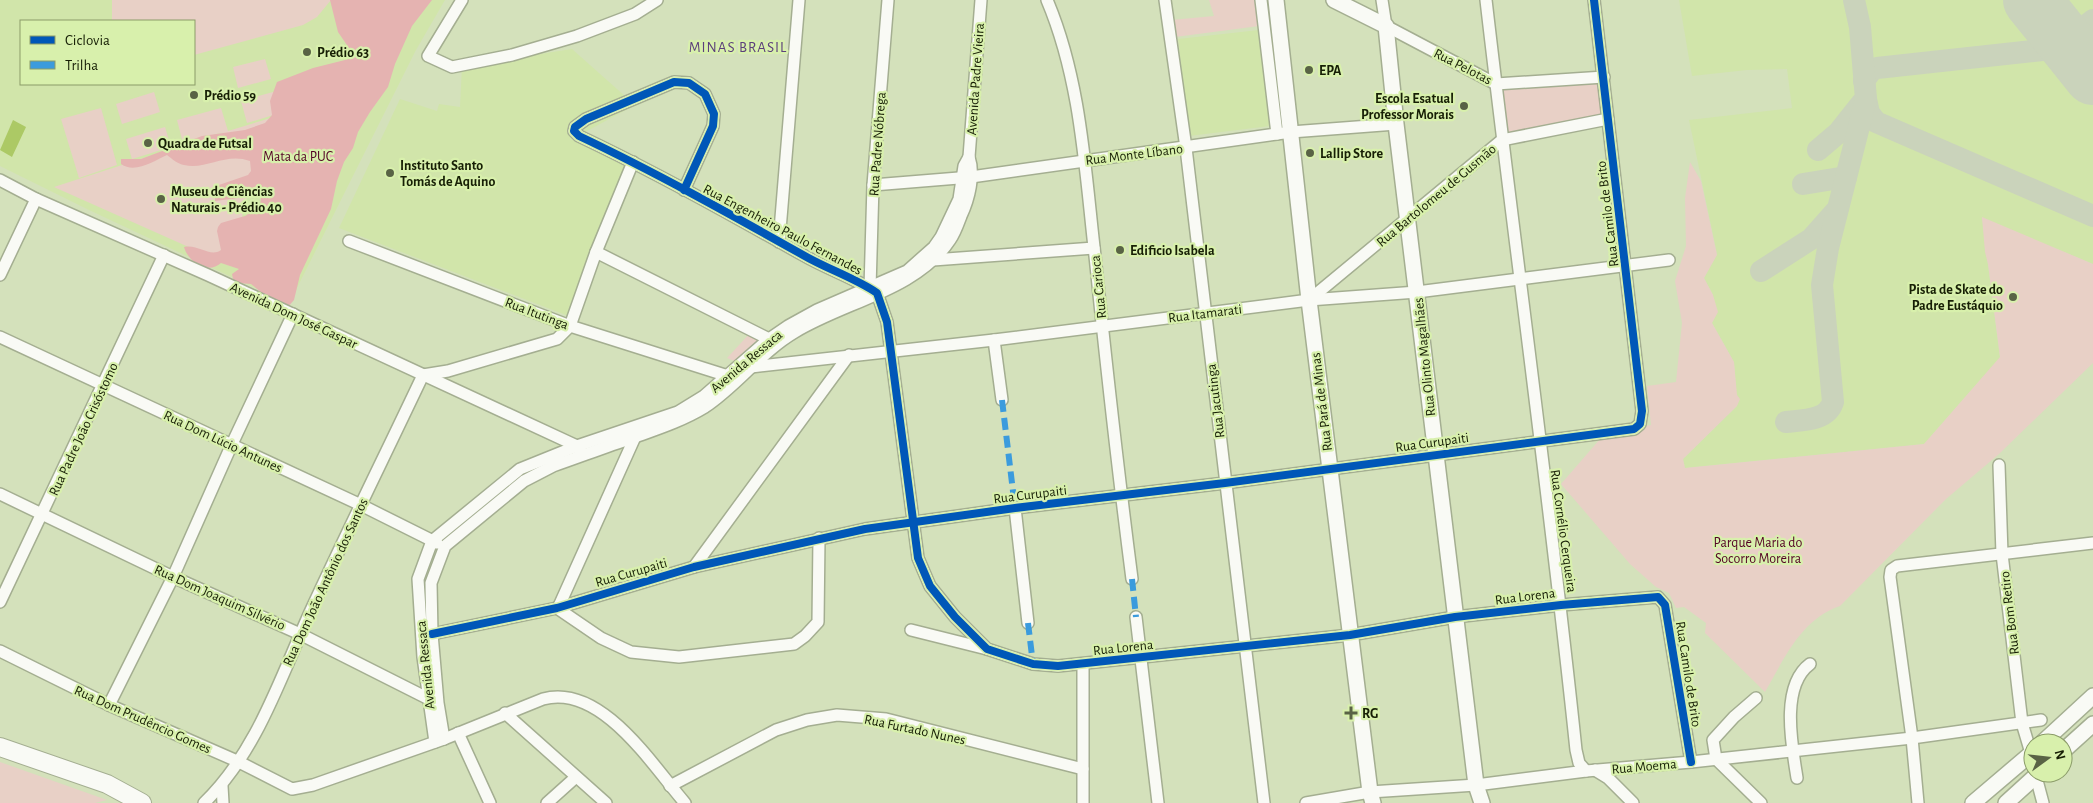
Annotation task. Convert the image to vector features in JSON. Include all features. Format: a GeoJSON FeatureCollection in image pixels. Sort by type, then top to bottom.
{"type":"FeatureCollection","features":[{"type":"Feature","properties":{"kind":"highway"},"geometry":{"type":"LineString","coordinates":[[0,747],[107,784],[142,803]]}},
{"type":"Feature","properties":{"kind":"main road","name":"Rua Pará de Minas"},"geometry":{"type":"LineString","coordinates":[[1276,0],[1284,133],[1309,300],[1371,798]]}},
{"type":"Feature","properties":{"kind":"main road","name":"Rua Pelotas"},"geometry":{"type":"LineString","coordinates":[[1334,0],[1386,26]]}},
{"type":"Feature","properties":{"kind":"main road","name":"Rua Olinto Magalhães"},"geometry":{"type":"LineString","coordinates":[[1386,26],[1454,617],[1476,784],[1482,803]]}},
{"type":"Feature","properties":{"kind":"main road"},"geometry":{"type":"LineString","coordinates":[[2055,733],[2093,696]]}},
{"type":"Feature","properties":{"kind":"main road"},"geometry":{"type":"LineString","coordinates":[[2073,742],[2093,724]]}},
{"type":"Feature","properties":{"kind":"main road"},"geometry":{"type":"LineString","coordinates":[[1973,803],[2023,762]]}},
{"type":"Feature","properties":{"kind":"main road"},"geometry":{"type":"LineString","coordinates":[[2006,803],[2027,783]]}},
{"type":"Feature","properties":{"kind":"street"},"geometry":{"type":"LineString","coordinates":[[462,0],[428,56],[452,68],[512,55],[576,36],[627,17],[657,0]]}},
{"type":"Feature","properties":{"kind":"street"},"geometry":{"type":"LineString","coordinates":[[779,242],[799,0]]}},
{"type":"Feature","properties":{"kind":"street","name":"Rua Padre Nóbrega"},"geometry":{"type":"LineString","coordinates":[[874,291],[874,185],[888,0]]}},
{"type":"Feature","properties":{"kind":"street","name":"Avenida Padre Vieira"},"geometry":{"type":"LineString","coordinates":[[969,157],[981,0]]}},
{"type":"Feature","properties":{"kind":"street","name":"Rua Carioca"},"geometry":{"type":"LineString","coordinates":[[1047,0],[1057,22],[1070,67],[1085,160],[1102,326],[1132,579]]}},
{"type":"Feature","properties":{"kind":"street","name":"Rua Jacutinga"},"geometry":{"type":"LineString","coordinates":[[1165,0],[1186,148],[1264,803]]}},
{"type":"Feature","properties":{"kind":"street","name":"Rua Pará de Minas"},"geometry":{"type":"LineString","coordinates":[[1261,0],[1284,133]]}},
{"type":"Feature","properties":{"kind":"street","name":"Rua Olinto Magalhães"},"geometry":{"type":"LineString","coordinates":[[1382,0],[1386,26]]}},
{"type":"Feature","properties":{"kind":"street","name":"Rua Cornélio Cerqueira"},"geometry":{"type":"LineString","coordinates":[[1486,0],[1539,441],[1561,605],[1576,750],[1579,763],[1591,770]]}},
{"type":"Feature","properties":{"kind":"street","name":"Rua Camilo de Brito"},"geometry":{"type":"LineString","coordinates":[[1594,0],[1642,411],[1640,424]]}},
{"type":"Feature","properties":{"kind":"street","name":"Rua Pelotas"},"geometry":{"type":"LineString","coordinates":[[1386,26],[1496,84],[1604,77]]}},
{"type":"Feature","properties":{"kind":"street","name":"Rua Engenheiro Paulo Fernandes"},"geometry":{"type":"LineString","coordinates":[[684,190],[713,126],[714,114],[705,94],[689,83],[674,82],[586,119],[574,127],[574,131],[579,136],[633,162],[826,268],[874,291]]}},
{"type":"Feature","properties":{"kind":"street","name":"Rua Bartolomeu de Gusmão"},"geometry":{"type":"LineString","coordinates":[[1309,300],[1502,140],[1608,119]]}},
{"type":"Feature","properties":{"kind":"street","name":"Rua Monte Líbano"},"geometry":{"type":"LineString","coordinates":[[874,185],[967,177],[1284,133],[1396,124]]}},
{"type":"Feature","properties":{"kind":"street","name":"Avenida Ressaca"},"geometry":{"type":"LineString","coordinates":[[874,291],[907,271],[934,247],[955,210],[962,187],[972,167],[969,157]]}},
{"type":"Feature","properties":{"kind":"street"},"geometry":{"type":"LineString","coordinates":[[423,375],[448,371],[557,339],[570,326],[596,252],[633,162]]}},
{"type":"Feature","properties":{"kind":"street","name":"Avenida Ressaca"},"geometry":{"type":"LineString","coordinates":[[439,740],[421,642],[418,578],[432,540],[520,469],[634,432],[681,420],[723,394],[747,365],[774,341],[874,291],[915,275],[932,260],[950,239],[966,207],[967,177]]}},
{"type":"Feature","properties":{"kind":"street","name":"Avenida Dom José Gaspar"},"geometry":{"type":"LineString","coordinates":[[0,180],[36,199],[293,314],[579,451]]}},
{"type":"Feature","properties":{"kind":"street"},"geometry":{"type":"LineString","coordinates":[[0,275],[36,199]]}},
{"type":"Feature","properties":{"kind":"street","name":"Rua Itutinga"},"geometry":{"type":"LineString","coordinates":[[349,240],[570,326],[728,376]]}},
{"type":"Feature","properties":{"kind":"street"},"geometry":{"type":"LineString","coordinates":[[932,260],[1094,248]]}},
{"type":"Feature","properties":{"kind":"street"},"geometry":{"type":"LineString","coordinates":[[596,252],[774,341]]}},
{"type":"Feature","properties":{"kind":"street","name":"Rua Padre João Crisóstomo"},"geometry":{"type":"LineString","coordinates":[[0,602],[164,256]]}},
{"type":"Feature","properties":{"kind":"street","name":"Rua Itamarati"},"geometry":{"type":"LineString","coordinates":[[747,365],[891,352],[1205,312],[1309,300],[1417,292],[1669,260]]}},
{"type":"Feature","properties":{"kind":"street","name":"Rua Lorena"},"geometry":{"type":"LineString","coordinates":[[874,291],[887,322],[918,558],[930,586],[955,616],[987,649],[1033,664],[1058,666],[1350,635],[1454,617],[1654,596]]}},
{"type":"Feature","properties":{"kind":"street"},"geometry":{"type":"LineString","coordinates":[[109,705],[173,577],[232,444],[293,314]]}},
{"type":"Feature","properties":{"kind":"street","name":"Rua Dom Lúcio Antunes"},"geometry":{"type":"LineString","coordinates":[[0,337],[232,444],[445,546]]}},
{"type":"Feature","properties":{"kind":"street"},"geometry":{"type":"LineString","coordinates":[[994,340],[1002,400]]}},
{"type":"Feature","properties":{"kind":"street"},"geometry":{"type":"LineString","coordinates":[[694,567],[849,355]]}},
{"type":"Feature","properties":{"kind":"street","name":"Avenida Ressaca"},"geometry":{"type":"LineString","coordinates":[[634,432],[678,412],[704,396],[728,376],[747,365]]}},
{"type":"Feature","properties":{"kind":"street","name":"Rua Dom João Antônio dos Santos"},"geometry":{"type":"LineString","coordinates":[[204,803],[222,786],[259,727],[300,634],[423,375]]}},
{"type":"Feature","properties":{"kind":"street","name":"Rua Curupaiti"},"geometry":{"type":"LineString","coordinates":[[432,634],[558,607],[694,567],[866,529],[1015,508],[1225,483],[1634,429],[1640,424]]}},
{"type":"Feature","properties":{"kind":"street"},"geometry":{"type":"LineString","coordinates":[[634,432],[558,607],[601,638],[631,652],[678,657],[794,644],[805,636],[818,622],[819,538]]}},
{"type":"Feature","properties":{"kind":"street","name":"Avenida Ressaca"},"geometry":{"type":"LineString","coordinates":[[439,740],[440,722],[433,701],[430,583],[445,546],[529,478],[579,451]]}},
{"type":"Feature","properties":{"kind":"street","name":"Rua Bom Retiro"},"geometry":{"type":"LineString","coordinates":[[1999,465],[2002,554],[2022,722],[2027,733]]}},
{"type":"Feature","properties":{"kind":"street","name":"Rua Dom Joaquim Silvério"},"geometry":{"type":"LineString","coordinates":[[0,494],[173,577],[300,634],[433,701]]}},
{"type":"Feature","properties":{"kind":"street"},"geometry":{"type":"LineString","coordinates":[[1015,508],[1028,623]]}},
{"type":"Feature","properties":{"kind":"street"},"geometry":{"type":"LineString","coordinates":[[1918,803],[1912,738],[1890,577],[1891,570],[1897,566],[2093,543]]}},
{"type":"Feature","properties":{"kind":"street","name":"Rua Camilo de Brito"},"geometry":{"type":"LineString","coordinates":[[1654,596],[1661,598],[1665,604],[1691,762]]}},
{"type":"Feature","properties":{"kind":"street"},"geometry":{"type":"LineString","coordinates":[[1136,617],[1158,803]]}},
{"type":"Feature","properties":{"kind":"street"},"geometry":{"type":"LineString","coordinates":[[911,630],[987,649]]}},
{"type":"Feature","properties":{"kind":"street","name":"Rua Dom Prudêncio Gomes"},"geometry":{"type":"LineString","coordinates":[[0,651],[109,705],[237,761],[292,789],[313,785],[439,740]]}},
{"type":"Feature","properties":{"kind":"street"},"geometry":{"type":"LineString","coordinates":[[1083,664],[1084,803]]}},
{"type":"Feature","properties":{"kind":"street"},"geometry":{"type":"LineString","coordinates":[[1797,778],[1792,750],[1790,710],[1796,680],[1804,668],[1810,664]]}},
{"type":"Feature","properties":{"kind":"street"},"geometry":{"type":"LineString","coordinates":[[439,740],[505,713],[554,697],[568,698],[595,708],[619,726],[685,803]]}},
{"type":"Feature","properties":{"kind":"street"},"geometry":{"type":"LineString","coordinates":[[1756,698],[1734,717],[1713,740],[1716,759],[1760,803]]}},
{"type":"Feature","properties":{"kind":"street"},"geometry":{"type":"LineString","coordinates":[[505,713],[605,803]]}},
{"type":"Feature","properties":{"kind":"street","name":"Rua Furtado Nunes"},"geometry":{"type":"LineString","coordinates":[[670,786],[776,730],[806,720],[837,716],[886,719],[1083,769]]}},
{"type":"Feature","properties":{"kind":"street","name":"Rua Moema"},"geometry":{"type":"LineString","coordinates":[[1306,803],[1371,798],[1591,770],[1691,762],[1912,738],[2042,720]]}},
{"type":"Feature","properties":{"kind":"street"},"geometry":{"type":"LineString","coordinates":[[440,722],[458,733],[490,803]]}},
{"type":"Feature","properties":{"kind":"street"},"geometry":{"type":"LineString","coordinates":[[1591,770],[1608,778],[1633,803]]}},
{"type":"Feature","properties":{"kind":"street"},"geometry":{"type":"LineString","coordinates":[[547,803],[576,777]]}},
{"type":"Feature","properties":{"kind":"street"},"geometry":{"type":"LineString","coordinates":[[2039,783],[2043,803]]}},
{"type":"Feature","properties":{"kind":"street"},"geometry":{"type":"LineString","coordinates":[[222,786],[223,803]]}},
{"type":"Feature","properties":{"kind":"shaded area"},"geometry":{"type":"Polygon","coordinates":[[[0,0],[445,0],[416,50],[289,304],[0,166],[0,0]]]}},
{"type":"Feature","properties":{"kind":"shaded area"},"geometry":{"type":"Polygon","coordinates":[[[1679,0],[2093,0],[2093,264],[1982,218],[2000,358],[1924,444],[1685,468],[1683,459],[1737,406],[1734,362],[1712,323],[1713,295],[1704,278],[1717,254],[1689,120],[1792,108],[1787,69],[1747,70],[1692,76],[1679,0]]]}},
{"type":"Feature","properties":{"kind":"shaded area"},"geometry":{"type":"Polygon","coordinates":[[[1259,30],[1270,126],[1189,136],[1178,39],[1259,30]]]}},
{"type":"Feature","properties":{"kind":"shaded area"},"geometry":{"type":"Polygon","coordinates":[[[572,49],[635,105],[576,137],[630,160],[571,317],[339,228],[400,99],[437,111],[439,104],[460,107],[462,66],[572,49]]]}},
{"type":"Feature","properties":{"kind":"shaded area"},"geometry":{"type":"Polygon","coordinates":[[[13,120],[26,127],[12,157],[0,150],[13,120]]]}},
{"type":"Feature","properties":{"kind":"green space"},"geometry":{"type":"Polygon","coordinates":[[[112,0],[331,0],[317,17],[303,25],[195,55],[195,20],[112,20],[112,0]]]}},
{"type":"Feature","properties":{"kind":"green space","name":"Mata da PUC"},"geometry":{"type":"Polygon","coordinates":[[[330,0],[432,0],[412,26],[395,64],[388,87],[358,132],[353,148],[344,162],[337,181],[331,209],[300,275],[294,300],[287,308],[268,301],[251,284],[237,283],[233,279],[232,274],[239,269],[221,263],[210,268],[199,265],[190,258],[184,247],[195,247],[208,252],[221,250],[217,231],[221,223],[245,216],[260,207],[261,197],[255,190],[238,198],[215,201],[216,186],[248,175],[251,171],[250,161],[233,159],[192,166],[180,164],[167,155],[144,166],[132,168],[121,164],[121,159],[141,159],[202,136],[245,130],[265,123],[272,115],[270,101],[277,82],[313,68],[349,59],[352,56],[351,51],[338,32],[330,0]]]}},
{"type":"Feature","properties":{"kind":"green space"},"geometry":{"type":"Polygon","coordinates":[[[1209,0],[1258,0],[1259,26],[1175,37],[1171,20],[1214,16],[1209,0]]]}},
{"type":"Feature","properties":{"kind":"green space"},"geometry":{"type":"Polygon","coordinates":[[[265,59],[271,79],[238,88],[233,67],[265,59]]]}},
{"type":"Feature","properties":{"kind":"green space"},"geometry":{"type":"Polygon","coordinates":[[[1600,81],[1605,116],[1505,134],[1499,87],[1600,81]]]}},
{"type":"Feature","properties":{"kind":"green space","name":"Quadra de Futsal"},"geometry":{"type":"Polygon","coordinates":[[[154,92],[160,112],[122,124],[116,104],[154,92]]]}},
{"type":"Feature","properties":{"kind":"green space"},"geometry":{"type":"Polygon","coordinates":[[[273,92],[280,113],[247,123],[241,101],[273,92]]]}},
{"type":"Feature","properties":{"kind":"green space"},"geometry":{"type":"Polygon","coordinates":[[[101,108],[117,165],[79,178],[61,119],[101,108]]]}},
{"type":"Feature","properties":{"kind":"green space"},"geometry":{"type":"Polygon","coordinates":[[[221,108],[228,131],[274,117],[255,164],[242,217],[220,261],[54,187],[224,132],[183,143],[177,120],[221,108]]]}},
{"type":"Feature","properties":{"kind":"green space","name":"Quadra de Futsal"},"geometry":{"type":"Polygon","coordinates":[[[165,127],[171,147],[132,159],[126,139],[165,127]]]}},
{"type":"Feature","properties":{"kind":"green space","name":"Parque Maria do Socorro Moreira"},"geometry":{"type":"Polygon","coordinates":[[[1690,162],[1701,181],[1717,255],[1704,278],[1713,295],[1718,312],[1712,323],[1734,362],[1737,395],[1740,399],[1737,406],[1683,459],[1685,468],[1924,444],[2000,357],[1982,217],[2093,264],[2093,363],[1999,454],[1946,499],[1840,606],[1826,612],[1804,630],[1787,654],[1765,692],[1705,633],[1706,623],[1684,607],[1676,608],[1669,593],[1656,587],[1630,564],[1561,484],[1607,431],[1651,425],[1647,386],[1676,382],[1682,323],[1675,281],[1686,246],[1685,198],[1690,162]]]}},
{"type":"Feature","properties":{"kind":"green space"},"geometry":{"type":"Polygon","coordinates":[[[752,331],[767,337],[739,363],[727,358],[752,331]]]}},
{"type":"Feature","properties":{"kind":"green space"},"geometry":{"type":"Polygon","coordinates":[[[0,762],[107,800],[95,803],[0,803],[0,762]]]}},
{"type":"Feature","properties":{"kind":"taxiway"},"geometry":{"type":"LineString","coordinates":[[1786,422],[1807,420],[1820,416],[1826,413],[1833,402],[1822,285],[1828,248],[1866,99],[1860,27],[1854,0]]}},
{"type":"Feature","properties":{"kind":"taxiway"},"geometry":{"type":"LineString","coordinates":[[2078,57],[2077,35],[2093,20]]}},
{"type":"Feature","properties":{"kind":"taxiway"},"geometry":{"type":"LineString","coordinates":[[2038,50],[2049,39],[2050,22]]}},
{"type":"Feature","properties":{"kind":"taxiway"},"geometry":{"type":"LineString","coordinates":[[1864,81],[1871,71],[1877,68],[2061,48],[2071,51],[2078,57]]}},
{"type":"Feature","properties":{"kind":"taxiway"},"geometry":{"type":"LineString","coordinates":[[1866,99],[1869,113],[1876,122],[2093,216]]}},
{"type":"Feature","properties":{"kind":"taxiway"},"geometry":{"type":"LineString","coordinates":[[1818,150],[1838,133],[1861,104]]}},
{"type":"Feature","properties":{"kind":"taxiway"},"geometry":{"type":"LineString","coordinates":[[1803,184],[1846,177]]}},
{"type":"Feature","properties":{"kind":"taxiway"},"geometry":{"type":"LineString","coordinates":[[1761,271],[1811,239],[1835,212]]}},
{"type":"Feature","properties":{"kind":"runway"},"geometry":{"type":"LineString","coordinates":[[2032,0],[2093,76]]}},
{"type":"Feature","properties":{"kind":"marked path"},"geometry":{"type":"LineString","coordinates":[[1002,400],[1015,508]]}},
{"type":"Feature","properties":{"kind":"marked path"},"geometry":{"type":"LineString","coordinates":[[1132,579],[1136,617]]}},
{"type":"Feature","properties":{"kind":"marked path"},"geometry":{"type":"LineString","coordinates":[[1028,623],[1033,664]]}},
{"type":"Feature","properties":{"kind":"cycle path"},"geometry":{"type":"LineString","coordinates":[[432,634],[557,608],[694,567],[865,529],[1634,429],[1640,424],[1642,411],[1594,0]]}},
{"type":"Feature","properties":{"kind":"cycle path"},"geometry":{"type":"LineString","coordinates":[[684,190],[713,126],[714,114],[705,94],[689,83],[674,82],[586,119],[575,127],[574,131],[579,136],[664,179],[692,194],[720,209],[812,260],[877,293],[887,322],[918,558],[930,586],[955,617],[987,649],[1033,664],[1058,666],[1350,635],[1455,617],[1561,605],[1658,597],[1665,605],[1691,762]]}},
{"type":"Feature","properties":{"kind":"place","name":"Prédio 63"},"geometry":{"type":"Point","coordinates":[307,52]}},
{"type":"Feature","properties":{"kind":"place","name":"EPA"},"geometry":{"type":"Point","coordinates":[1309,70]}},
{"type":"Feature","properties":{"kind":"place","name":"Prédio 59"},"geometry":{"type":"Point","coordinates":[194,95]}},
{"type":"Feature","properties":{"kind":"place","name":"Escola Esatual Professor Morais"},"geometry":{"type":"Point","coordinates":[1464,106]}},
{"type":"Feature","properties":{"kind":"place","name":"Quadra de Futsal"},"geometry":{"type":"Point","coordinates":[148,143]}},
{"type":"Feature","properties":{"kind":"place","name":"Lallip Store"},"geometry":{"type":"Point","coordinates":[1310,153]}},
{"type":"Feature","properties":{"kind":"place","name":"Instituto Santo Tomás de Aquino"},"geometry":{"type":"Point","coordinates":[390,173]}},
{"type":"Feature","properties":{"kind":"place","name":"Museu de Ciências Naturais - Prédio 40"},"geometry":{"type":"Point","coordinates":[161,199]}},
{"type":"Feature","properties":{"kind":"place","name":"Edificio Isabela"},"geometry":{"type":"Point","coordinates":[1120,250]}},
{"type":"Feature","properties":{"kind":"place","name":"Pista de Skate do Padre Eustáquio"},"geometry":{"type":"Point","coordinates":[2013,297]}},
{"type":"Feature","properties":{"kind":"place","name":"RG"},"geometry":{"type":"Point","coordinates":[1351,713]}},
{"type":"Feature","properties":{"kind":"district","name":"MINAS BRASIL"},"geometry":{"type":"Point","coordinates":[738,47]}}]}
